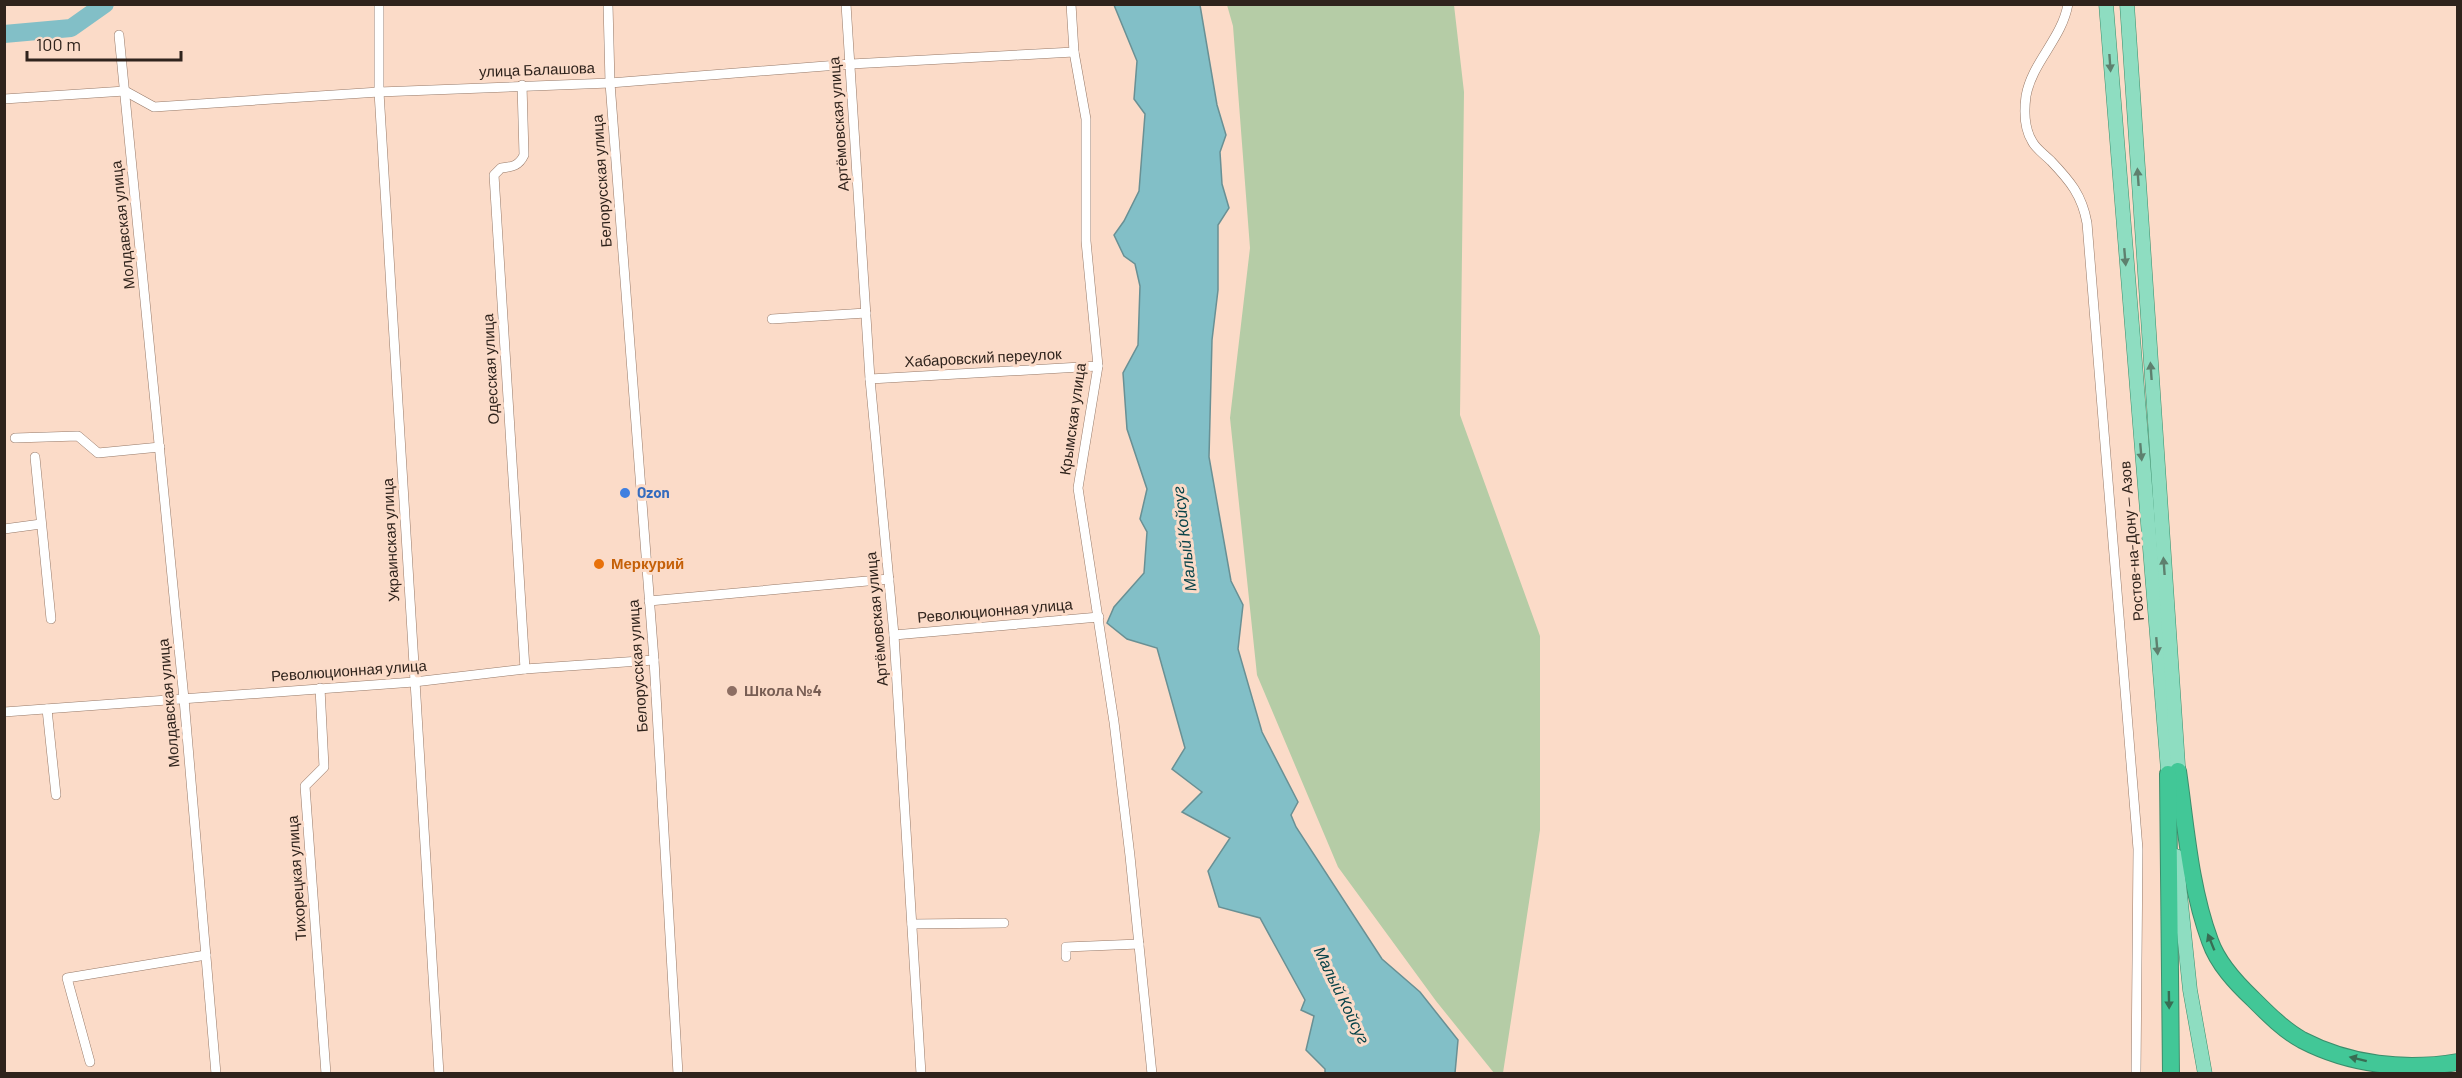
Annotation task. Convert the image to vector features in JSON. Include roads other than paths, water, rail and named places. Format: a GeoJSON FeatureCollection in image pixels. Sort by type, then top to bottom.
{"type":"FeatureCollection","features":[{"type":"Feature","properties":{"kind":"highway"},"geometry":{"type":"LineString","coordinates":[[2173,772],[2199,905],[2210,944],[2223,967],[2239,986],[2273,1018],[2301,1039],[2330,1052],[2385,1066],[2429,1067],[2457,1062]]}},
{"type":"Feature","properties":{"kind":"highway"},"geometry":{"type":"LineString","coordinates":[[2171,1074],[2173,772]]}},
{"type":"Feature","properties":{"kind":"main road","name":"Ростов-на-Дону — Азов"},"geometry":{"type":"LineString","coordinates":[[2106,4],[2190,990],[2205,1074]]}},
{"type":"Feature","properties":{"kind":"main road","name":"Ростов-на-Дону — Азов"},"geometry":{"type":"LineString","coordinates":[[2127,4],[2173,772],[2199,989],[2214,1074]]}},
{"type":"Feature","properties":{"kind":"street","name":"Украинская улица"},"geometry":{"type":"LineString","coordinates":[[379,4],[379,92],[439,1074]]}},
{"type":"Feature","properties":{"kind":"street","name":"Белорусская улица"},"geometry":{"type":"LineString","coordinates":[[608,4],[610,83],[654,660],[678,1074]]}},
{"type":"Feature","properties":{"kind":"street","name":"Артёмовская улица"},"geometry":{"type":"LineString","coordinates":[[846,4],[870,379],[894,634],[921,1074]]}},
{"type":"Feature","properties":{"kind":"street","name":"Крымская улица"},"geometry":{"type":"LineString","coordinates":[[1071,4],[1074,52],[1086,119],[1086,240],[1098,366],[1078,488],[1114,722],[1152,1074]]}},
{"type":"Feature","properties":{"kind":"street"},"geometry":{"type":"LineString","coordinates":[[2068,4],[2061,29],[2034,73],[2026,96],[2025,122],[2032,142],[2072,184],[2084,203],[2087,223],[2138,849],[2136,1074]]}},
{"type":"Feature","properties":{"kind":"street","name":"Молдавская улица"},"geometry":{"type":"LineString","coordinates":[[119,35],[184,699],[216,1074]]}},
{"type":"Feature","properties":{"kind":"street","name":"улица Балашова"},"geometry":{"type":"LineString","coordinates":[[125,91],[154,107],[379,92],[610,83],[851,64],[1074,52]]}},
{"type":"Feature","properties":{"kind":"street","name":"Одесская улица"},"geometry":{"type":"LineString","coordinates":[[522,85],[524,155],[521,162],[513,167],[501,168],[494,175],[525,669]]}},
{"type":"Feature","properties":{"kind":"street"},"geometry":{"type":"LineString","coordinates":[[4,99],[125,91]]}},
{"type":"Feature","properties":{"kind":"street"},"geometry":{"type":"LineString","coordinates":[[772,319],[866,313]]}},
{"type":"Feature","properties":{"kind":"street","name":"Хабаровский переулок"},"geometry":{"type":"LineString","coordinates":[[870,379],[1098,366]]}},
{"type":"Feature","properties":{"kind":"street"},"geometry":{"type":"LineString","coordinates":[[15,438],[78,436],[98,453],[160,447]]}},
{"type":"Feature","properties":{"kind":"street"},"geometry":{"type":"LineString","coordinates":[[35,457],[51,619]]}},
{"type":"Feature","properties":{"kind":"street"},"geometry":{"type":"LineString","coordinates":[[4,529],[41,524]]}},
{"type":"Feature","properties":{"kind":"street"},"geometry":{"type":"LineString","coordinates":[[649,602],[889,579]]}},
{"type":"Feature","properties":{"kind":"street","name":"Революционная улица"},"geometry":{"type":"LineString","coordinates":[[894,634],[1099,617]]}},
{"type":"Feature","properties":{"kind":"street","name":"Революционная улица"},"geometry":{"type":"LineString","coordinates":[[4,712],[414,682],[525,669],[654,660]]}},
{"type":"Feature","properties":{"kind":"street","name":"Тихорецкая улица"},"geometry":{"type":"LineString","coordinates":[[320,688],[324,767],[305,786],[326,1074]]}},
{"type":"Feature","properties":{"kind":"street"},"geometry":{"type":"LineString","coordinates":[[47,709],[56,795]]}},
{"type":"Feature","properties":{"kind":"street"},"geometry":{"type":"LineString","coordinates":[[912,924],[1004,923]]}},
{"type":"Feature","properties":{"kind":"street"},"geometry":{"type":"LineString","coordinates":[[1066,957],[1066,947],[1139,944]]}},
{"type":"Feature","properties":{"kind":"street"},"geometry":{"type":"LineString","coordinates":[[90,1062],[67,978],[206,955]]}},
{"type":"Feature","properties":{"kind":"water","name":"Малый Койсуг"},"geometry":{"type":"Polygon","coordinates":[[[1114,5],[1200,5],[1217,105],[1226,135],[1220,152],[1222,184],[1229,208],[1218,225],[1218,290],[1212,340],[1209,457],[1231,581],[1243,605],[1238,649],[1262,732],[1298,802],[1291,815],[1296,827],[1382,959],[1420,992],[1458,1040],[1455,1073],[1325,1073],[1325,1069],[1306,1050],[1314,1016],[1301,1010],[1305,1000],[1260,918],[1219,907],[1208,871],[1230,838],[1182,812],[1202,792],[1172,769],[1185,748],[1157,648],[1127,639],[1107,623],[1114,607],[1144,573],[1147,532],[1140,519],[1147,489],[1127,429],[1123,373],[1138,345],[1140,286],[1135,264],[1124,256],[1114,235],[1139,191],[1145,114],[1134,99],[1137,61],[1114,5]]]}},
{"type":"Feature","properties":{"kind":"waterway"},"geometry":{"type":"LineString","coordinates":[[4,34],[71,28],[105,4]]}},
{"type":"Feature","properties":{"kind":"place","name":"Ozon"},"geometry":{"type":"Point","coordinates":[625,493]}},
{"type":"Feature","properties":{"kind":"place","name":"Меркурий"},"geometry":{"type":"Point","coordinates":[599,564]}},
{"type":"Feature","properties":{"kind":"place","name":"Школа №4"},"geometry":{"type":"Point","coordinates":[732,691]}}]}
